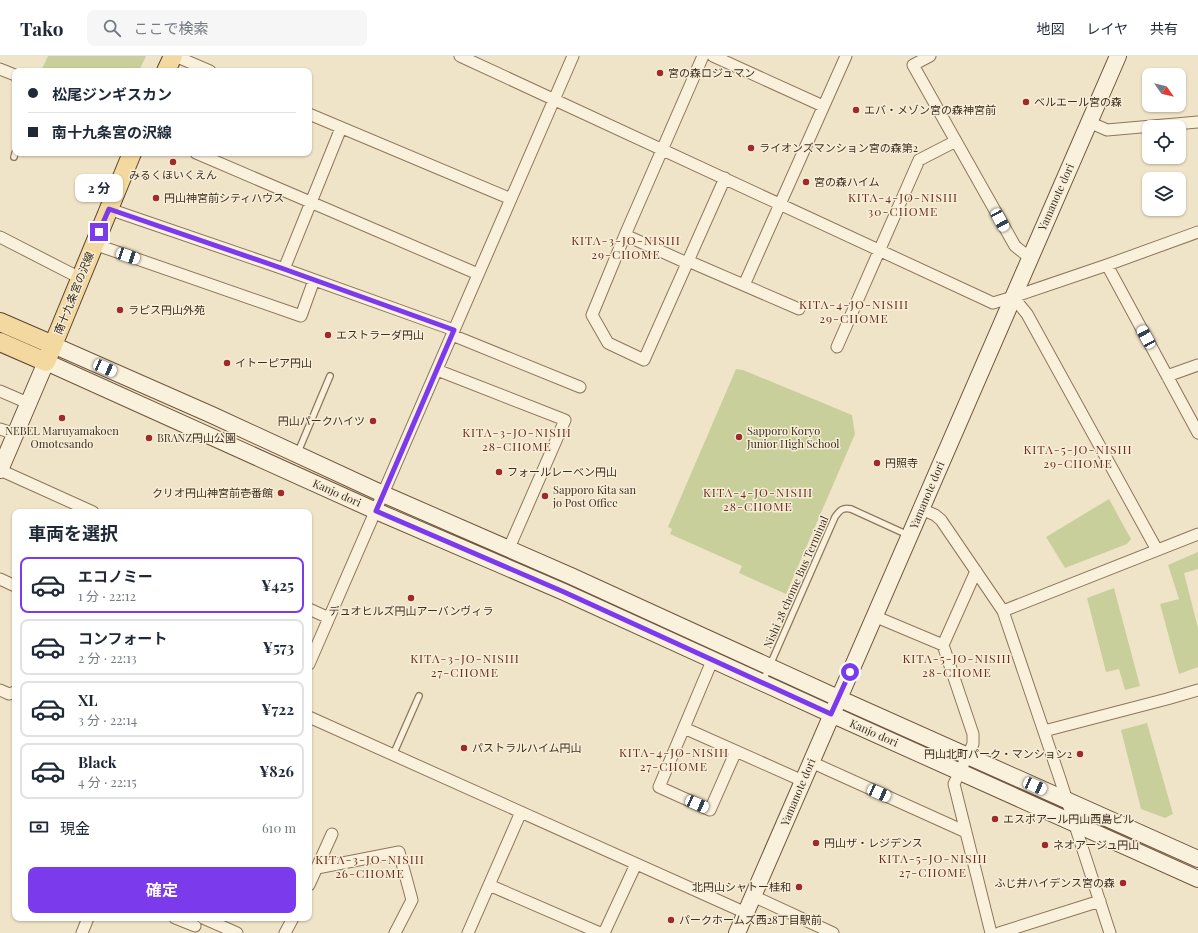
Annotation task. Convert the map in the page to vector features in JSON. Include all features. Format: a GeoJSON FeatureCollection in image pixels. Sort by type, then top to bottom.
{"type":"FeatureCollection","features":[{"type":"Feature","properties":{"kind":"main road"},"geometry":{"type":"LineString","coordinates":[[168,68],[174,56]]}},
{"type":"Feature","properties":{"kind":"main road","name":"南十九条宮の沢線"},"geometry":{"type":"LineString","coordinates":[[46,362],[131,156]]}},
{"type":"Feature","properties":{"kind":"main road","name":"南十九条宮の沢線"},"geometry":{"type":"LineString","coordinates":[[0,322],[53,345]]}},
{"type":"Feature","properties":{"kind":"main road"},"geometry":{"type":"LineString","coordinates":[[0,342],[46,362]]}},
{"type":"Feature","properties":{"kind":"street"},"geometry":{"type":"LineString","coordinates":[[174,56],[203,68]]}},
{"type":"Feature","properties":{"kind":"street"},"geometry":{"type":"LineString","coordinates":[[460,56],[993,302],[1013,297],[1107,265],[1198,232]]}},
{"type":"Feature","properties":{"kind":"street"},"geometry":{"type":"LineString","coordinates":[[312,657],[573,56]]}},
{"type":"Feature","properties":{"kind":"street"},"geometry":{"type":"LineString","coordinates":[[703,56],[592,315],[608,343],[644,360],[725,178]]}},
{"type":"Feature","properties":{"kind":"street"},"geometry":{"type":"LineString","coordinates":[[713,56],[823,106]]}},
{"type":"Feature","properties":{"kind":"street"},"geometry":{"type":"LineString","coordinates":[[744,285],[846,56]]}},
{"type":"Feature","properties":{"kind":"street"},"geometry":{"type":"LineString","coordinates":[[930,56],[912,64],[1015,246],[1030,258]]}},
{"type":"Feature","properties":{"kind":"street","name":"Yamanote dori"},"geometry":{"type":"LineString","coordinates":[[737,933],[1118,56]]}},
{"type":"Feature","properties":{"kind":"street"},"geometry":{"type":"LineString","coordinates":[[0,69],[12,75]]}},
{"type":"Feature","properties":{"kind":"street"},"geometry":{"type":"LineString","coordinates":[[312,115],[511,199]]}},
{"type":"Feature","properties":{"kind":"street"},"geometry":{"type":"LineString","coordinates":[[1089,122],[1107,130],[1198,122]]}},
{"type":"Feature","properties":{"kind":"street"},"geometry":{"type":"LineString","coordinates":[[284,269],[341,128]]}},
{"type":"Feature","properties":{"kind":"street"},"geometry":{"type":"LineString","coordinates":[[837,347],[920,160],[956,141]]}},
{"type":"Feature","properties":{"kind":"street"},"geometry":{"type":"LineString","coordinates":[[203,156],[478,274]]}},
{"type":"Feature","properties":{"kind":"street"},"geometry":{"type":"LineString","coordinates":[[109,209],[284,269],[453,332],[580,386]]}},
{"type":"Feature","properties":{"kind":"street"},"geometry":{"type":"LineString","coordinates":[[625,235],[799,309]]}},
{"type":"Feature","properties":{"kind":"street"},"geometry":{"type":"LineString","coordinates":[[0,238],[80,278]]}},
{"type":"Feature","properties":{"kind":"street"},"geometry":{"type":"LineString","coordinates":[[94,244],[301,316],[314,280]]}},
{"type":"Feature","properties":{"kind":"street"},"geometry":{"type":"LineString","coordinates":[[1107,265],[1198,434]]}},
{"type":"Feature","properties":{"kind":"street"},"geometry":{"type":"LineString","coordinates":[[1013,297],[1027,314],[1157,550]]}},
{"type":"Feature","properties":{"kind":"street","name":"Kanjo dori"},"geometry":{"type":"LineString","coordinates":[[53,345],[212,415],[383,494],[509,548],[838,698],[1198,859]]}},
{"type":"Feature","properties":{"kind":"street"},"geometry":{"type":"LineString","coordinates":[[46,362],[28,403],[8,431],[0,470],[86,509]]}},
{"type":"Feature","properties":{"kind":"street","name":"Kanjo dori"},"geometry":{"type":"LineString","coordinates":[[46,362],[376,511],[564,592],[712,661],[1198,879]]}},
{"type":"Feature","properties":{"kind":"street"},"geometry":{"type":"LineString","coordinates":[[1167,376],[1198,365]]}},
{"type":"Feature","properties":{"kind":"street"},"geometry":{"type":"LineString","coordinates":[[437,370],[565,420],[509,548]]}},
{"type":"Feature","properties":{"kind":"street"},"geometry":{"type":"LineString","coordinates":[[0,391],[28,403]]}},
{"type":"Feature","properties":{"kind":"street"},"geometry":{"type":"LineString","coordinates":[[921,509],[942,520],[1004,612],[1110,933]]}},
{"type":"Feature","properties":{"kind":"street"},"geometry":{"type":"LineString","coordinates":[[1004,612],[1198,534]]}},
{"type":"Feature","properties":{"kind":"street"},"geometry":{"type":"LineString","coordinates":[[976,571],[943,645],[973,734],[973,744],[954,784],[992,933]]}},
{"type":"Feature","properties":{"kind":"street"},"geometry":{"type":"LineString","coordinates":[[0,579],[12,585]]}},
{"type":"Feature","properties":{"kind":"street"},"geometry":{"type":"LineString","coordinates":[[312,610],[329,618]]}},
{"type":"Feature","properties":{"kind":"street"},"geometry":{"type":"LineString","coordinates":[[874,616],[943,645]]}},
{"type":"Feature","properties":{"kind":"street"},"geometry":{"type":"LineString","coordinates":[[712,661],[659,787],[710,810],[736,751]]}},
{"type":"Feature","properties":{"kind":"street"},"geometry":{"type":"LineString","coordinates":[[0,690],[9,694],[12,693]]}},
{"type":"Feature","properties":{"kind":"street"},"geometry":{"type":"LineString","coordinates":[[1044,731],[1198,690]]}},
{"type":"Feature","properties":{"kind":"street"},"geometry":{"type":"LineString","coordinates":[[312,718],[746,913]]}},
{"type":"Feature","properties":{"kind":"street"},"geometry":{"type":"LineString","coordinates":[[684,728],[803,780]]}},
{"type":"Feature","properties":{"kind":"street"},"geometry":{"type":"LineString","coordinates":[[810,762],[966,832]]}},
{"type":"Feature","properties":{"kind":"street"},"geometry":{"type":"LineString","coordinates":[[468,933],[521,812]]}},
{"type":"Feature","properties":{"kind":"street"},"geometry":{"type":"LineString","coordinates":[[312,879],[332,834]]}},
{"type":"Feature","properties":{"kind":"street"},"geometry":{"type":"LineString","coordinates":[[318,868],[399,852],[412,900],[395,933]]}},
{"type":"Feature","properties":{"kind":"street"},"geometry":{"type":"LineString","coordinates":[[604,933],[636,864]]}},
{"type":"Feature","properties":{"kind":"street"},"geometry":{"type":"LineString","coordinates":[[489,885],[600,933]]}},
{"type":"Feature","properties":{"kind":"street"},"geometry":{"type":"LineString","coordinates":[[753,896],[813,928],[833,933]]}},
{"type":"Feature","properties":{"kind":"street"},"geometry":{"type":"LineString","coordinates":[[1006,932],[1100,901]]}},
{"type":"Feature","properties":{"kind":"street"},"geometry":{"type":"LineString","coordinates":[[82,933],[87,921]]}},
{"type":"Feature","properties":{"kind":"street"},"geometry":{"type":"LineString","coordinates":[[183,921],[196,926]]}},
{"type":"Feature","properties":{"kind":"street"},"geometry":{"type":"LineString","coordinates":[[210,921],[237,933]]}},
{"type":"Feature","properties":{"kind":"street"},"geometry":{"type":"LineString","coordinates":[[286,933],[292,921]]}},
{"type":"Feature","properties":{"kind":"lane"},"geometry":{"type":"LineString","coordinates":[[297,454],[330,376]]}},
{"type":"Feature","properties":{"kind":"lane","name":"Nishi 28 chome Bus Terminal"},"geometry":{"type":"LineString","coordinates":[[770,667],[838,512],[847,508],[851,509],[910,536]]}},
{"type":"Feature","properties":{"kind":"lane"},"geometry":{"type":"LineString","coordinates":[[762,683],[770,667]]}},
{"type":"Feature","properties":{"kind":"lane"},"geometry":{"type":"LineString","coordinates":[[393,755],[419,696]]}},
{"type":"Feature","properties":{"kind":"green space"},"geometry":{"type":"Polygon","coordinates":[[[48,56],[146,56],[140,68],[42,68],[48,56]]]}},
{"type":"Feature","properties":{"kind":"green space"},"geometry":{"type":"Polygon","coordinates":[[[736,369],[743,370],[852,415],[855,434],[786,594],[739,573],[742,566],[670,534],[672,529],[668,527],[736,369]]]}},
{"type":"Feature","properties":{"kind":"green space"},"geometry":{"type":"Polygon","coordinates":[[[1109,499],[1131,539],[1127,544],[1065,568],[1046,537],[1109,499]]]}},
{"type":"Feature","properties":{"kind":"green space"},"geometry":{"type":"Polygon","coordinates":[[[1198,552],[1198,569],[1184,573],[1198,628],[1198,667],[1179,674],[1160,604],[1179,599],[1168,565],[1198,552]]]}},
{"type":"Feature","properties":{"kind":"green space"},"geometry":{"type":"Polygon","coordinates":[[[1114,588],[1140,686],[1125,690],[1119,669],[1106,672],[1087,598],[1114,588]]]}},
{"type":"Feature","properties":{"kind":"green space"},"geometry":{"type":"Polygon","coordinates":[[[1147,723],[1173,814],[1165,818],[1141,809],[1121,730],[1147,723]]]}},
{"type":"Feature","properties":{"kind":"place","name":"宮の森ロジュマン"},"geometry":{"type":"Point","coordinates":[660,73]}},
{"type":"Feature","properties":{"kind":"place","name":"ベルエール宮の森"},"geometry":{"type":"Point","coordinates":[1026,102]}},
{"type":"Feature","properties":{"kind":"place","name":"エバ・メゾン宮の森神宮前"},"geometry":{"type":"Point","coordinates":[856,110]}},
{"type":"Feature","properties":{"kind":"place","name":"ライオンズマンション宮の森第2"},"geometry":{"type":"Point","coordinates":[751,148]}},
{"type":"Feature","properties":{"kind":"place","name":"みるくほいくえん"},"geometry":{"type":"Point","coordinates":[173,162]}},
{"type":"Feature","properties":{"kind":"place","name":"宮の森ハイム"},"geometry":{"type":"Point","coordinates":[806,182]}},
{"type":"Feature","properties":{"kind":"place","name":"円山神宮前シティハウス"},"geometry":{"type":"Point","coordinates":[156,198]}},
{"type":"Feature","properties":{"kind":"place","name":"ラピス円山外苑"},"geometry":{"type":"Point","coordinates":[120,310]}},
{"type":"Feature","properties":{"kind":"place","name":"エストラーダ円山"},"geometry":{"type":"Point","coordinates":[328,335]}},
{"type":"Feature","properties":{"kind":"place","name":"イトーピア円山"},"geometry":{"type":"Point","coordinates":[227,363]}},
{"type":"Feature","properties":{"kind":"place","name":"NEBEL Maruyamakoen Omotesando"},"geometry":{"type":"Point","coordinates":[62,418]}},
{"type":"Feature","properties":{"kind":"place","name":"円山パークハイツ"},"geometry":{"type":"Point","coordinates":[373,421]}},
{"type":"Feature","properties":{"kind":"place","name":"Sapporo Koryo Junior High School"},"geometry":{"type":"Point","coordinates":[739,437]}},
{"type":"Feature","properties":{"kind":"place","name":"BRANZ円山公園"},"geometry":{"type":"Point","coordinates":[149,438]}},
{"type":"Feature","properties":{"kind":"place","name":"円照寺"},"geometry":{"type":"Point","coordinates":[877,463]}},
{"type":"Feature","properties":{"kind":"place","name":"フォールレーベン円山"},"geometry":{"type":"Point","coordinates":[499,472]}},
{"type":"Feature","properties":{"kind":"place","name":"クリオ円山神宮前壱番館"},"geometry":{"type":"Point","coordinates":[281,493]}},
{"type":"Feature","properties":{"kind":"place","name":"Sapporo Kita san jo Post Office"},"geometry":{"type":"Point","coordinates":[545,496]}},
{"type":"Feature","properties":{"kind":"place","name":"デュオヒルズ円山アーバンヴィラ"},"geometry":{"type":"Point","coordinates":[411,598]}},
{"type":"Feature","properties":{"kind":"place","name":"パストラルハイム円山"},"geometry":{"type":"Point","coordinates":[464,748]}},
{"type":"Feature","properties":{"kind":"place","name":"円山北町パーク・マンション2"},"geometry":{"type":"Point","coordinates":[1080,754]}},
{"type":"Feature","properties":{"kind":"place","name":"エスポアール円山西島ビル"},"geometry":{"type":"Point","coordinates":[995,819]}},
{"type":"Feature","properties":{"kind":"place","name":"円山ザ・レジデンス"},"geometry":{"type":"Point","coordinates":[816,843]}},
{"type":"Feature","properties":{"kind":"place","name":"ネオアージュ円山"},"geometry":{"type":"Point","coordinates":[1045,845]}},
{"type":"Feature","properties":{"kind":"place","name":"ふじ井ハイデンス宮の森"},"geometry":{"type":"Point","coordinates":[1123,883]}},
{"type":"Feature","properties":{"kind":"place","name":"北円山シャトー桂和"},"geometry":{"type":"Point","coordinates":[799,887]}},
{"type":"Feature","properties":{"kind":"place","name":"パークホームズ西28丁目駅前"},"geometry":{"type":"Point","coordinates":[671,920]}},
{"type":"Feature","properties":{"kind":"district","name":"KITA-4-JO-NISHI 30-CHOME"},"geometry":{"type":"Point","coordinates":[903,205]}},
{"type":"Feature","properties":{"kind":"district","name":"KITA-3-JO-NISHI 29-CHOME"},"geometry":{"type":"Point","coordinates":[626,248]}},
{"type":"Feature","properties":{"kind":"district","name":"KITA-4-JO-NISHI 29-CHOME"},"geometry":{"type":"Point","coordinates":[854,312]}},
{"type":"Feature","properties":{"kind":"district","name":"KITA-3-JO-NISHI 28-CHOME"},"geometry":{"type":"Point","coordinates":[517,440]}},
{"type":"Feature","properties":{"kind":"district","name":"KITA-5-JO-NISHI 29-CHOME"},"geometry":{"type":"Point","coordinates":[1078,457]}},
{"type":"Feature","properties":{"kind":"district","name":"KITA-4-JO-NISHI 28-CHOME"},"geometry":{"type":"Point","coordinates":[758,500]}},
{"type":"Feature","properties":{"kind":"district","name":"KITA-3-JO-NISHI 27-CHOME"},"geometry":{"type":"Point","coordinates":[465,666]}},
{"type":"Feature","properties":{"kind":"district","name":"KITA-5-JO-NISHI 28-CHOME"},"geometry":{"type":"Point","coordinates":[957,666]}},
{"type":"Feature","properties":{"kind":"district","name":"KITA-4-JO-NISHI 27-CHOME"},"geometry":{"type":"Point","coordinates":[674,760]}},
{"type":"Feature","properties":{"kind":"district","name":"KITA-5-JO-NISHI 27-CHOME"},"geometry":{"type":"Point","coordinates":[933,866]}},
{"type":"Feature","properties":{"kind":"district","name":"KITA-3-JO-NISHI 26-CHOME"},"geometry":{"type":"Point","coordinates":[370,867]}},
{"type":"Feature","properties":{"kind":"route"},"geometry":{"type":"LineString","coordinates":[[99,232],[109,209],[284,269],[454,330],[376,511],[564,592],[712,661],[831,714],[850,672]]}}]}
